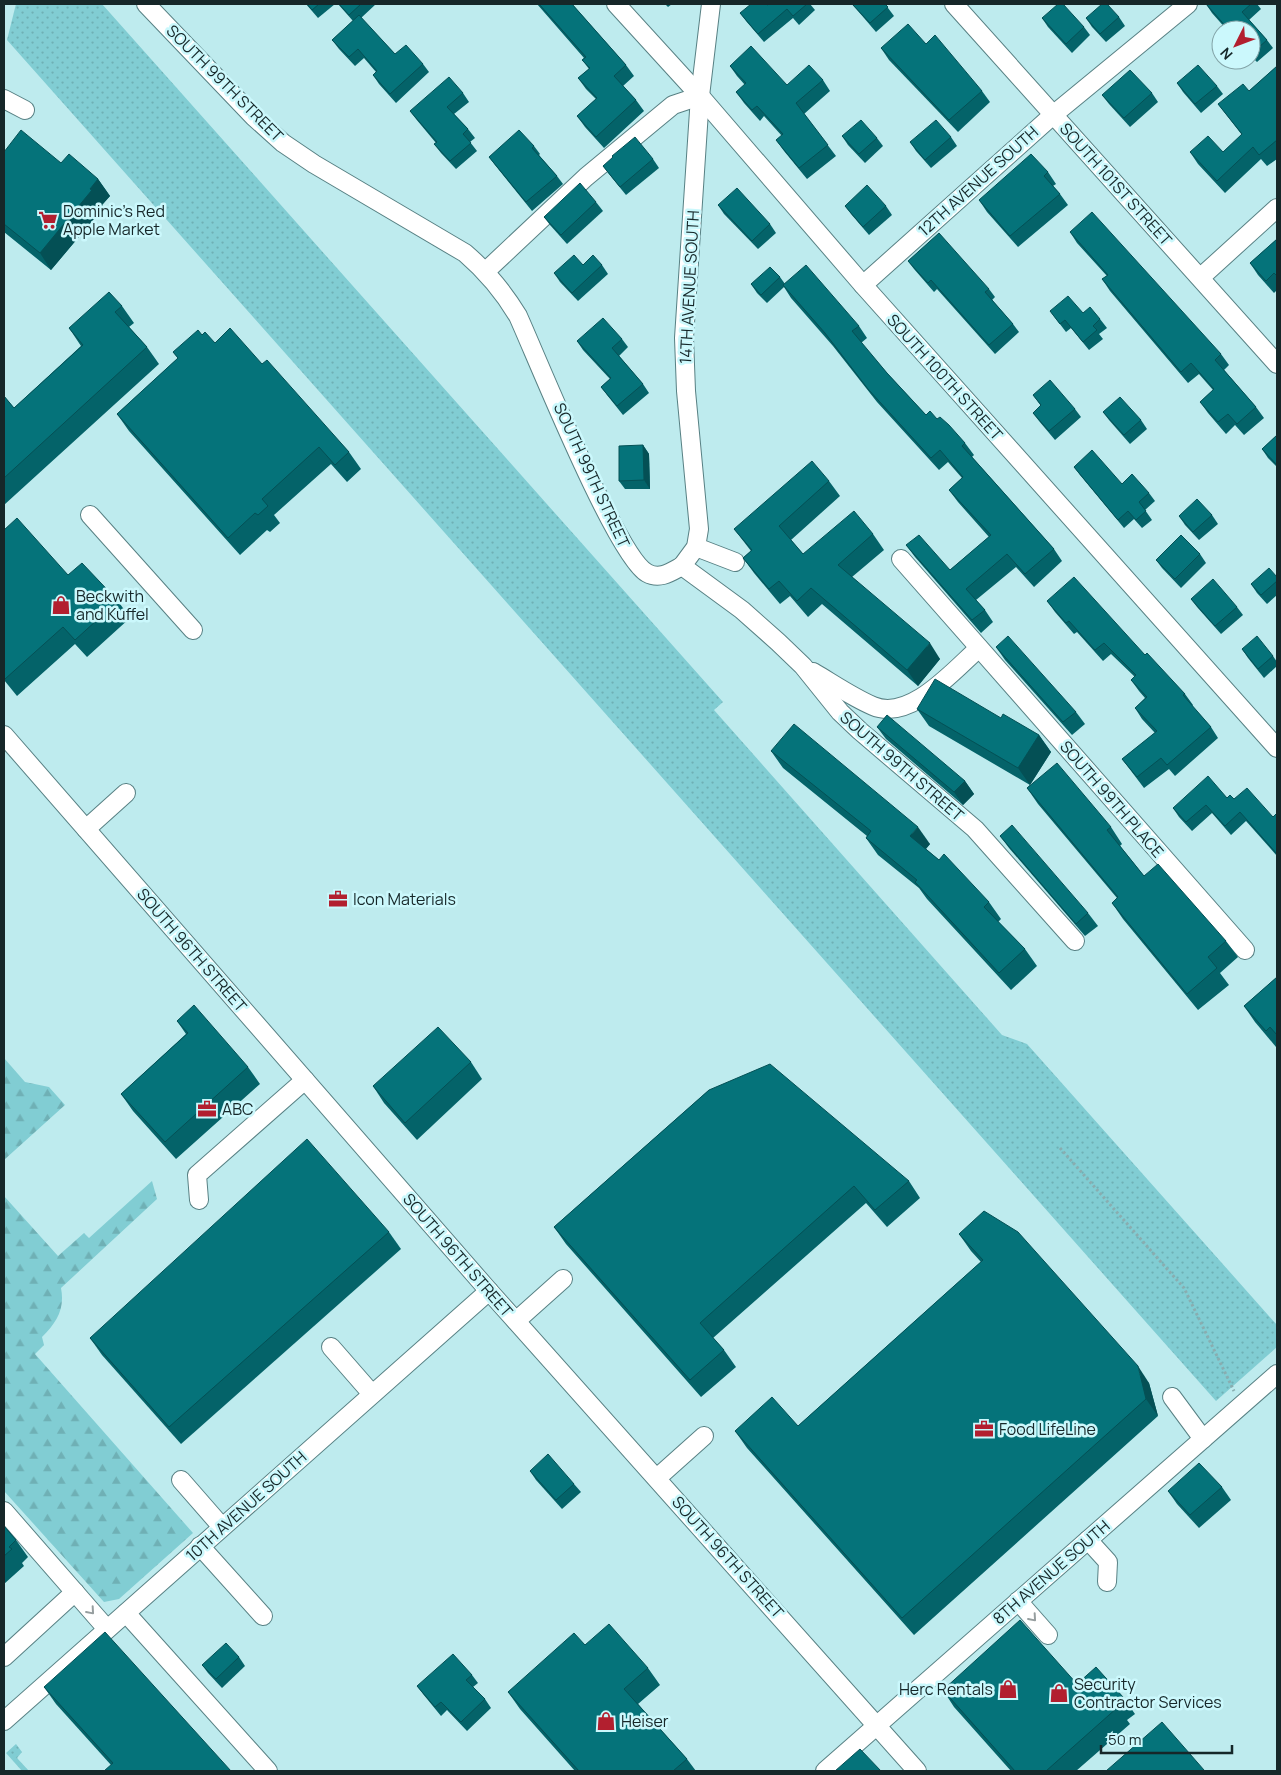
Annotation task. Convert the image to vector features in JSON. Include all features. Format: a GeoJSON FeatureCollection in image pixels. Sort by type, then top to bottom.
{"type":"FeatureCollection","features":[{"type":"Feature","properties":{"kind":"street","name":"SOUTH 99TH STREET"},"geometry":{"type":"LineString","coordinates":[[146,4],[254,117],[283,143],[314,164],[465,253],[486,271],[503,292],[518,316],[612,526],[629,553],[646,572],[656,576],[668,574],[682,566],[742,610],[803,666],[840,712],[860,731],[974,829],[1075,941]]}},
{"type":"Feature","properties":{"kind":"street","name":"SOUTH 100TH STREET"},"geometry":{"type":"LineString","coordinates":[[616,4],[700,96],[863,285],[1277,748]]}},
{"type":"Feature","properties":{"kind":"street","name":"14TH AVENUE SOUTH"},"geometry":{"type":"LineString","coordinates":[[696,547],[698,530],[686,391],[684,338],[700,96],[711,4]]}},
{"type":"Feature","properties":{"kind":"street","name":"SOUTH 101ST STREET"},"geometry":{"type":"LineString","coordinates":[[954,4],[1201,277],[1277,364]]}},
{"type":"Feature","properties":{"kind":"street","name":"12TH AVENUE SOUTH"},"geometry":{"type":"LineString","coordinates":[[863,285],[1053,115],[1188,4]]}},
{"type":"Feature","properties":{"kind":"street"},"geometry":{"type":"LineString","coordinates":[[486,271],[586,177],[673,105],[700,96]]}},
{"type":"Feature","properties":{"kind":"street"},"geometry":{"type":"LineString","coordinates":[[4,99],[25,110]]}},
{"type":"Feature","properties":{"kind":"street"},"geometry":{"type":"LineString","coordinates":[[1201,277],[1277,208]]}},
{"type":"Feature","properties":{"kind":"street"},"geometry":{"type":"LineString","coordinates":[[90,515],[192,630]]}},
{"type":"Feature","properties":{"kind":"street"},"geometry":{"type":"LineString","coordinates":[[682,566],[696,547],[735,562]]}},
{"type":"Feature","properties":{"kind":"street","name":"SOUTH 99TH PLACE"},"geometry":{"type":"LineString","coordinates":[[902,559],[1245,950]]}},
{"type":"Feature","properties":{"kind":"street"},"geometry":{"type":"LineString","coordinates":[[803,666],[875,707],[891,709],[906,706],[919,700],[979,648]]}},
{"type":"Feature","properties":{"kind":"street","name":"SOUTH 96TH STREET"},"geometry":{"type":"LineString","coordinates":[[4,735],[489,1291],[917,1771]]}},
{"type":"Feature","properties":{"kind":"street"},"geometry":{"type":"LineString","coordinates":[[86,829],[126,793]]}},
{"type":"Feature","properties":{"kind":"street"},"geometry":{"type":"LineString","coordinates":[[199,1200],[197,1175],[305,1080]]}},
{"type":"Feature","properties":{"kind":"street"},"geometry":{"type":"LineString","coordinates":[[516,1321],[563,1279]]}},
{"type":"Feature","properties":{"kind":"street","name":"10TH AVENUE SOUTH"},"geometry":{"type":"LineString","coordinates":[[4,1721],[489,1291]]}},
{"type":"Feature","properties":{"kind":"street"},"geometry":{"type":"LineString","coordinates":[[330,1347],[372,1394]]}},
{"type":"Feature","properties":{"kind":"street","name":"8TH AVENUE SOUTH"},"geometry":{"type":"LineString","coordinates":[[825,1771],[1277,1374]]}},
{"type":"Feature","properties":{"kind":"street"},"geometry":{"type":"LineString","coordinates":[[1172,1397],[1203,1439]]}},
{"type":"Feature","properties":{"kind":"street"},"geometry":{"type":"LineString","coordinates":[[657,1478],[704,1436]]}},
{"type":"Feature","properties":{"kind":"street"},"geometry":{"type":"LineString","coordinates":[[181,1480],[222,1527]]}},
{"type":"Feature","properties":{"kind":"street"},"geometry":{"type":"LineString","coordinates":[[4,1511],[107,1629]]}},
{"type":"Feature","properties":{"kind":"street"},"geometry":{"type":"LineString","coordinates":[[1088,1540],[1108,1562],[1107,1582]]}},
{"type":"Feature","properties":{"kind":"street"},"geometry":{"type":"LineString","coordinates":[[200,1546],[263,1616]]}},
{"type":"Feature","properties":{"kind":"street"},"geometry":{"type":"LineString","coordinates":[[4,1657],[75,1592]]}},
{"type":"Feature","properties":{"kind":"street"},"geometry":{"type":"LineString","coordinates":[[1018,1601],[1048,1635]]}},
{"type":"Feature","properties":{"kind":"street"},"geometry":{"type":"LineString","coordinates":[[126,1612],[268,1771]]}},
{"type":"Feature","properties":{"kind":"path"},"geometry":{"type":"LineString","coordinates":[[1060,1148],[1184,1288],[1241,1406]]}},
{"type":"Feature","properties":{"kind":"green space"},"geometry":{"type":"Polygon","coordinates":[[[16,4],[102,4],[723,702],[714,710],[1002,1035],[1027,1044],[1277,1325],[1277,1347],[1216,1401],[7,40],[16,4]]]}},
{"type":"Feature","properties":{"kind":"green space"},"geometry":{"type":"Polygon","coordinates":[[[4,1058],[25,1082],[49,1087],[65,1105],[4,1160],[4,1058]]]}},
{"type":"Feature","properties":{"kind":"green space"},"geometry":{"type":"Polygon","coordinates":[[[152,1181],[157,1199],[61,1288],[62,1302],[59,1315],[42,1337],[44,1345],[35,1354],[193,1533],[119,1599],[104,1602],[4,1491],[4,1196],[58,1256],[84,1233],[89,1238],[152,1181]]]}},
{"type":"Feature","properties":{"kind":"green space"},"geometry":{"type":"Polygon","coordinates":[[[16,1744],[22,1752],[17,1758],[29,1771],[22,1771],[6,1753],[16,1744]]]}},
{"type":"Feature","properties":{"kind":"building"},"geometry":{"type":"Polygon","coordinates":[[[307,4],[319,4],[312,10],[307,4]]]}},
{"type":"Feature","properties":{"kind":"building"},"geometry":{"type":"Polygon","coordinates":[[[339,4],[361,4],[349,15],[339,4]]]}},
{"type":"Feature","properties":{"kind":"building"},"geometry":{"type":"Polygon","coordinates":[[[539,4],[572,4],[626,65],[614,76],[636,100],[596,137],[577,116],[597,98],[578,78],[590,68],[582,60],[586,57],[539,4]]]}},
{"type":"Feature","properties":{"kind":"building"},"geometry":{"type":"Polygon","coordinates":[[[751,4],[807,4],[793,16],[787,9],[758,34],[740,13],[751,4]]]}},
{"type":"Feature","properties":{"kind":"building"},"geometry":{"type":"Polygon","coordinates":[[[852,4],[885,4],[888,7],[870,23],[852,4]]]}},
{"type":"Feature","properties":{"kind":"building"},"geometry":{"type":"Polygon","coordinates":[[[1058,4],[1063,4],[1084,27],[1066,44],[1042,18],[1058,4]]]}},
{"type":"Feature","properties":{"kind":"building"},"geometry":{"type":"Polygon","coordinates":[[[1102,4],[1107,4],[1119,17],[1100,34],[1086,18],[1102,4]]]}},
{"type":"Feature","properties":{"kind":"building"},"geometry":{"type":"Polygon","coordinates":[[[1206,4],[1251,4],[1242,12],[1249,20],[1220,20],[1206,4]]]}},
{"type":"Feature","properties":{"kind":"building"},"geometry":{"type":"Polygon","coordinates":[[[359,15],[395,54],[406,45],[423,64],[390,94],[373,75],[377,71],[358,49],[349,57],[332,40],[359,15]]]}},
{"type":"Feature","properties":{"kind":"building"},"geometry":{"type":"Polygon","coordinates":[[[908,24],[926,44],[935,35],[982,91],[949,120],[881,48],[908,24]]]}},
{"type":"Feature","properties":{"kind":"building"},"geometry":{"type":"Polygon","coordinates":[[[1261,33],[1267,40],[1261,45],[1261,33]]]}},
{"type":"Feature","properties":{"kind":"building"},"geometry":{"type":"Polygon","coordinates":[[[751,46],[787,85],[809,65],[823,80],[796,103],[828,145],[799,168],[776,140],[783,134],[757,106],[752,110],[736,92],[746,83],[730,66],[751,46]]]}},
{"type":"Feature","properties":{"kind":"building"},"geometry":{"type":"Polygon","coordinates":[[[1198,65],[1217,86],[1195,104],[1177,83],[1198,65]]]}},
{"type":"Feature","properties":{"kind":"building"},"geometry":{"type":"Polygon","coordinates":[[[1277,66],[1277,140],[1259,155],[1253,147],[1217,181],[1190,152],[1208,136],[1223,152],[1242,134],[1218,104],[1243,84],[1249,91],[1277,66]]]}},
{"type":"Feature","properties":{"kind":"building"},"geometry":{"type":"Polygon","coordinates":[[[1130,70],[1152,93],[1124,118],[1102,95],[1130,70]]]}},
{"type":"Feature","properties":{"kind":"building"},"geometry":{"type":"Polygon","coordinates":[[[449,77],[463,93],[447,107],[468,129],[463,134],[471,143],[450,161],[434,144],[437,142],[410,111],[449,77]]]}},
{"type":"Feature","properties":{"kind":"building"},"geometry":{"type":"Polygon","coordinates":[[[861,120],[877,138],[859,154],[842,136],[861,120]]]}},
{"type":"Feature","properties":{"kind":"building"},"geometry":{"type":"Polygon","coordinates":[[[936,120],[951,137],[925,160],[910,142],[936,120]]]}},
{"type":"Feature","properties":{"kind":"building","name":"Dominic's Red Apple Market"},"geometry":{"type":"Polygon","coordinates":[[[21,130],[61,163],[69,154],[98,179],[90,189],[92,190],[40,253],[4,224],[4,152],[21,130]]]}},
{"type":"Feature","properties":{"kind":"building"},"geometry":{"type":"Polygon","coordinates":[[[519,130],[557,176],[526,202],[489,157],[519,130]]]}},
{"type":"Feature","properties":{"kind":"building"},"geometry":{"type":"Polygon","coordinates":[[[635,137],[653,159],[620,187],[603,166],[635,137]]]}},
{"type":"Feature","properties":{"kind":"building"},"geometry":{"type":"Polygon","coordinates":[[[1031,154],[1048,172],[1044,176],[1060,194],[1010,236],[979,200],[1031,154]]]}},
{"type":"Feature","properties":{"kind":"building"},"geometry":{"type":"Polygon","coordinates":[[[580,183],[596,202],[561,235],[544,217],[580,183]]]}},
{"type":"Feature","properties":{"kind":"building"},"geometry":{"type":"Polygon","coordinates":[[[867,185],[886,206],[863,227],[845,206],[867,185]]]}},
{"type":"Feature","properties":{"kind":"building"},"geometry":{"type":"Polygon","coordinates":[[[737,188],[770,224],[752,241],[718,205],[737,188]]]}},
{"type":"Feature","properties":{"kind":"building"},"geometry":{"type":"Polygon","coordinates":[[[1092,212],[1221,354],[1215,360],[1256,407],[1237,424],[1228,414],[1218,422],[1200,402],[1214,389],[1191,363],[1181,372],[1102,279],[1108,275],[1070,232],[1092,212]]]}},
{"type":"Feature","properties":{"kind":"building"},"geometry":{"type":"Polygon","coordinates":[[[939,233],[989,289],[985,292],[1013,324],[989,345],[931,280],[928,283],[908,261],[939,233]]]}},
{"type":"Feature","properties":{"kind":"building"},"geometry":{"type":"Polygon","coordinates":[[[1277,239],[1277,276],[1274,273],[1266,281],[1250,263],[1277,239]]]}},
{"type":"Feature","properties":{"kind":"building"},"geometry":{"type":"Polygon","coordinates":[[[574,255],[583,265],[593,255],[602,265],[572,293],[554,273],[574,255]]]}},
{"type":"Feature","properties":{"kind":"building"},"geometry":{"type":"Polygon","coordinates":[[[806,265],[859,326],[852,331],[887,373],[926,415],[930,411],[937,419],[940,417],[949,425],[965,443],[962,446],[1054,549],[1025,574],[1007,554],[966,589],[985,610],[972,620],[906,545],[919,535],[950,570],[991,535],[949,490],[963,477],[940,450],[931,458],[868,389],[825,333],[783,285],[806,265]]]}},
{"type":"Feature","properties":{"kind":"building"},"geometry":{"type":"Polygon","coordinates":[[[770,267],[780,277],[761,295],[751,284],[770,267]]]}},
{"type":"Feature","properties":{"kind":"building"},"geometry":{"type":"Polygon","coordinates":[[[109,292],[122,306],[115,312],[147,347],[4,478],[4,396],[14,408],[83,345],[69,328],[109,292]]]}},
{"type":"Feature","properties":{"kind":"building"},"geometry":{"type":"Polygon","coordinates":[[[1068,296],[1083,313],[1090,307],[1100,319],[1093,326],[1097,330],[1083,342],[1065,320],[1060,324],[1050,311],[1068,296]]]}},
{"type":"Feature","properties":{"kind":"building"},"geometry":{"type":"Polygon","coordinates":[[[603,318],[622,339],[612,348],[643,384],[617,406],[601,387],[611,378],[577,341],[603,318]]]}},
{"type":"Feature","properties":{"kind":"building"},"geometry":{"type":"Polygon","coordinates":[[[230,328],[262,364],[267,360],[349,452],[335,465],[319,447],[262,499],[268,506],[258,515],[255,513],[228,538],[117,414],[178,358],[173,352],[198,330],[202,335],[205,332],[215,343],[230,328]]]}},
{"type":"Feature","properties":{"kind":"building"},"geometry":{"type":"Polygon","coordinates":[[[1050,380],[1075,409],[1049,431],[1033,413],[1041,405],[1033,395],[1050,380]]]}},
{"type":"Feature","properties":{"kind":"building"},"geometry":{"type":"Polygon","coordinates":[[[1120,397],[1141,420],[1124,435],[1103,412],[1120,397]]]}},
{"type":"Feature","properties":{"kind":"building"},"geometry":{"type":"Polygon","coordinates":[[[1277,435],[1277,465],[1262,449],[1277,435]]]}},
{"type":"Feature","properties":{"kind":"building"},"geometry":{"type":"Polygon","coordinates":[[[643,445],[644,480],[619,481],[619,446],[643,445]]]}},
{"type":"Feature","properties":{"kind":"building"},"geometry":{"type":"Polygon","coordinates":[[[1092,450],[1122,484],[1132,474],[1149,493],[1139,502],[1146,511],[1136,520],[1128,511],[1118,520],[1074,467],[1092,450]]]}},
{"type":"Feature","properties":{"kind":"building"},"geometry":{"type":"Polygon","coordinates":[[[812,461],[829,481],[779,526],[803,554],[854,511],[873,534],[838,565],[930,643],[907,670],[811,588],[797,601],[779,581],[769,589],[743,558],[752,550],[734,529],[812,461]]]}},
{"type":"Feature","properties":{"kind":"building"},"geometry":{"type":"Polygon","coordinates":[[[1197,499],[1212,515],[1193,532],[1179,516],[1197,499]]]}},
{"type":"Feature","properties":{"kind":"building","name":"Beckwith and Kuffel"},"geometry":{"type":"Polygon","coordinates":[[[17,518],[68,575],[82,563],[118,601],[75,640],[63,627],[5,679],[4,530],[17,518]]]}},
{"type":"Feature","properties":{"kind":"building"},"geometry":{"type":"Polygon","coordinates":[[[1181,535],[1200,554],[1175,579],[1156,560],[1181,535]]]}},
{"type":"Feature","properties":{"kind":"building"},"geometry":{"type":"Polygon","coordinates":[[[1269,568],[1277,577],[1277,581],[1261,595],[1251,584],[1269,568]]]}},
{"type":"Feature","properties":{"kind":"building"},"geometry":{"type":"Polygon","coordinates":[[[1074,577],[1145,655],[1147,653],[1185,694],[1183,695],[1211,727],[1167,765],[1161,758],[1137,777],[1122,759],[1157,731],[1135,708],[1147,697],[1131,680],[1136,675],[1104,643],[1095,650],[1069,621],[1066,623],[1047,601],[1074,577]]]}},
{"type":"Feature","properties":{"kind":"building"},"geometry":{"type":"Polygon","coordinates":[[[1213,579],[1237,607],[1215,626],[1191,599],[1213,579]]]}},
{"type":"Feature","properties":{"kind":"building"},"geometry":{"type":"Polygon","coordinates":[[[1008,636],[1076,712],[1063,722],[996,647],[1008,636]]]}},
{"type":"Feature","properties":{"kind":"building"},"geometry":{"type":"Polygon","coordinates":[[[1257,636],[1273,656],[1258,669],[1242,649],[1257,636]]]}},
{"type":"Feature","properties":{"kind":"building"},"geometry":{"type":"Polygon","coordinates":[[[935,679],[1001,718],[1003,714],[1039,735],[1018,768],[917,709],[935,679]]]}},
{"type":"Feature","properties":{"kind":"building"},"geometry":{"type":"Polygon","coordinates":[[[887,715],[965,781],[954,792],[877,727],[887,715]]]}},
{"type":"Feature","properties":{"kind":"building"},"geometry":{"type":"Polygon","coordinates":[[[794,724],[918,827],[910,836],[939,860],[944,854],[989,902],[984,907],[1025,949],[999,973],[915,882],[917,880],[866,838],[871,831],[771,751],[794,724]]]}},
{"type":"Feature","properties":{"kind":"building"},"geometry":{"type":"Polygon","coordinates":[[[1057,763],[1111,827],[1107,830],[1144,876],[1158,864],[1226,941],[1208,957],[1217,968],[1187,994],[1112,903],[1118,897],[1027,788],[1057,763]]]}},
{"type":"Feature","properties":{"kind":"building"},"geometry":{"type":"Polygon","coordinates":[[[1208,776],[1227,798],[1230,795],[1234,799],[1247,788],[1273,817],[1277,813],[1277,854],[1240,812],[1225,826],[1206,805],[1186,822],[1173,808],[1208,776]]]}},
{"type":"Feature","properties":{"kind":"building"},"geometry":{"type":"Polygon","coordinates":[[[1012,825],[1088,913],[1076,924],[1000,836],[1012,825]]]}},
{"type":"Feature","properties":{"kind":"building"},"geometry":{"type":"Polygon","coordinates":[[[1277,977],[1277,1035],[1270,1027],[1266,1031],[1244,1006],[1277,977]]]}},
{"type":"Feature","properties":{"kind":"building"},"geometry":{"type":"Polygon","coordinates":[[[194,1005],[248,1067],[165,1142],[121,1094],[188,1033],[177,1021],[194,1005]]]}},
{"type":"Feature","properties":{"kind":"building"},"geometry":{"type":"Polygon","coordinates":[[[438,1027],[471,1062],[405,1123],[373,1086],[438,1027]]]}},
{"type":"Feature","properties":{"kind":"building"},"geometry":{"type":"Polygon","coordinates":[[[770,1064],[909,1181],[875,1210],[854,1186],[700,1323],[724,1350],[690,1380],[554,1227],[709,1090],[770,1064]]]}},
{"type":"Feature","properties":{"kind":"building"},"geometry":{"type":"Polygon","coordinates":[[[307,1139],[389,1232],[169,1427],[90,1338],[307,1139]]]}},
{"type":"Feature","properties":{"kind":"building","name":"Food LifeLine"},"geometry":{"type":"Polygon","coordinates":[[[984,1211],[1018,1232],[1138,1366],[1146,1399],[902,1618],[735,1431],[772,1397],[798,1426],[983,1260],[959,1234],[984,1211]]]}},
{"type":"Feature","properties":{"kind":"building"},"geometry":{"type":"Polygon","coordinates":[[[548,1454],[574,1484],[556,1500],[530,1471],[548,1454]]]}},
{"type":"Feature","properties":{"kind":"building"},"geometry":{"type":"Polygon","coordinates":[[[1199,1463],[1222,1487],[1190,1515],[1168,1491],[1199,1463]]]}},
{"type":"Feature","properties":{"kind":"building"},"geometry":{"type":"Polygon","coordinates":[[[4,1526],[16,1540],[9,1547],[12,1549],[4,1556],[4,1526]]]}},
{"type":"Feature","properties":{"kind":"building"},"geometry":{"type":"Polygon","coordinates":[[[1020,1620],[1077,1684],[1096,1667],[1123,1697],[1115,1704],[1118,1707],[1046,1771],[1015,1771],[943,1690],[1020,1620]]]}},
{"type":"Feature","properties":{"kind":"building"},"geometry":{"type":"Polygon","coordinates":[[[609,1624],[648,1668],[624,1689],[687,1759],[673,1771],[579,1771],[508,1692],[574,1633],[585,1645],[609,1624]]]}},
{"type":"Feature","properties":{"kind":"building"},"geometry":{"type":"Polygon","coordinates":[[[105,1632],[231,1771],[104,1771],[113,1763],[44,1687],[105,1632]]]}},
{"type":"Feature","properties":{"kind":"building"},"geometry":{"type":"Polygon","coordinates":[[[226,1643],[239,1657],[216,1679],[202,1665],[226,1643]]]}},
{"type":"Feature","properties":{"kind":"building"},"geometry":{"type":"Polygon","coordinates":[[[453,1654],[472,1675],[466,1680],[485,1699],[461,1722],[441,1702],[435,1707],[417,1686],[453,1654]]]}},
{"type":"Feature","properties":{"kind":"building"},"geometry":{"type":"Polygon","coordinates":[[[1162,1722],[1204,1770],[1106,1771],[1162,1722]]]}},
{"type":"Feature","properties":{"kind":"building"},"geometry":{"type":"Polygon","coordinates":[[[860,1749],[881,1771],[835,1771],[860,1749]]]}},
{"type":"Feature","properties":{"kind":"place","name":"Dominic's Red Apple Market"},"geometry":{"type":"Point","coordinates":[48,220]}},
{"type":"Feature","properties":{"kind":"place","name":"Beckwith and Kuffel"},"geometry":{"type":"Point","coordinates":[61,605]}},
{"type":"Feature","properties":{"kind":"place","name":"Icon Materials"},"geometry":{"type":"Point","coordinates":[338,899]}},
{"type":"Feature","properties":{"kind":"place","name":"ABC"},"geometry":{"type":"Point","coordinates":[207,1109]}},
{"type":"Feature","properties":{"kind":"place","name":"Food LifeLine"},"geometry":{"type":"Point","coordinates":[984,1429]}},
{"type":"Feature","properties":{"kind":"place","name":"Herc Rentals"},"geometry":{"type":"Point","coordinates":[1008,1689]}},
{"type":"Feature","properties":{"kind":"place","name":"Security Contractor Services"},"geometry":{"type":"Point","coordinates":[1059,1693]}},
{"type":"Feature","properties":{"kind":"place","name":"Heiser"},"geometry":{"type":"Point","coordinates":[606,1721]}}]}
